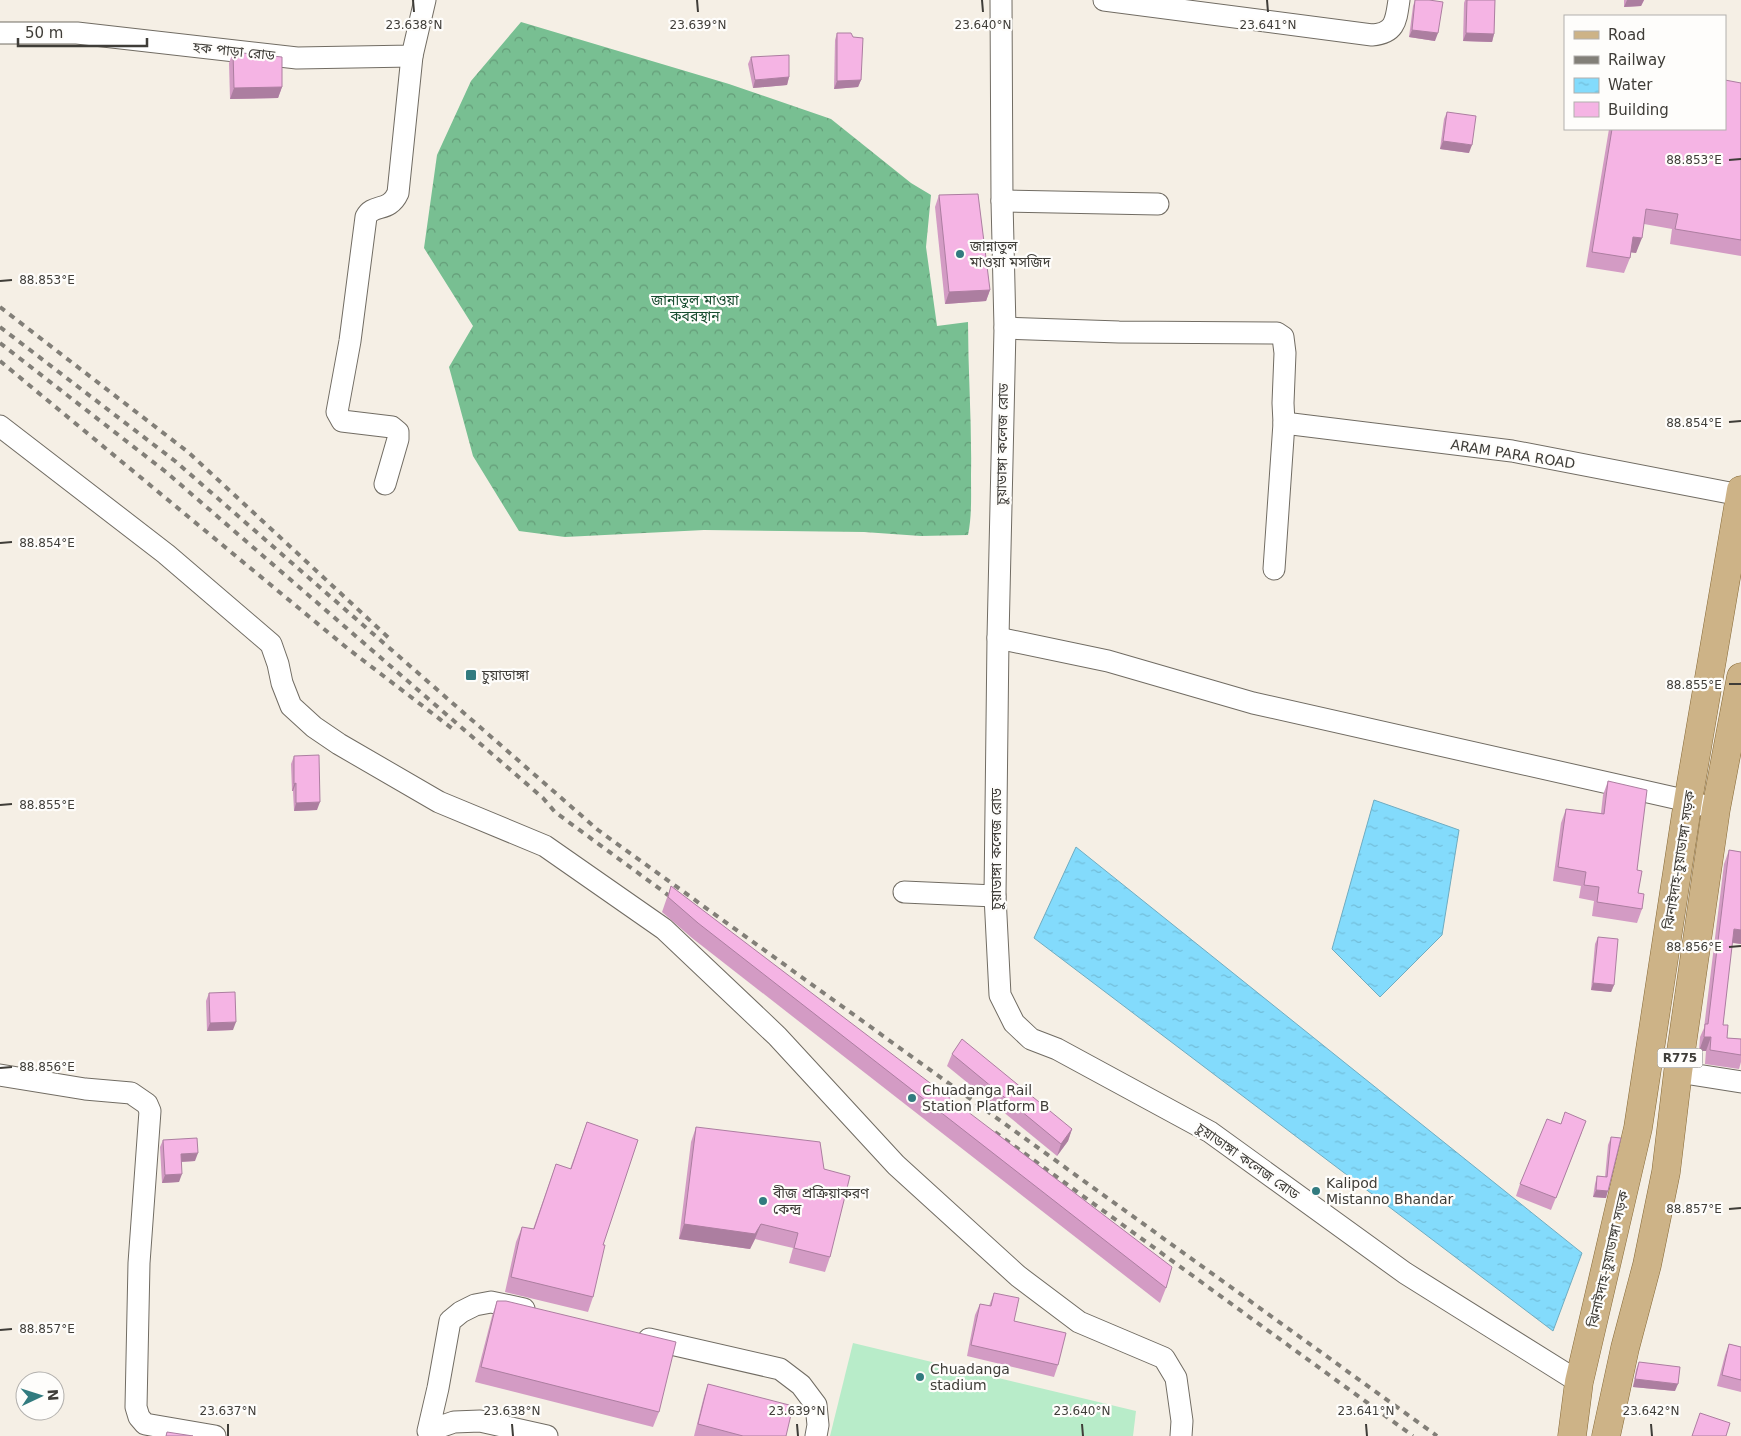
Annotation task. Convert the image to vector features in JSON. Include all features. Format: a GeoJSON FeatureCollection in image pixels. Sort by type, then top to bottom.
{"type":"FeatureCollection","features":[{"type":"Feature","properties":{"kind":"main road","name":"ঝিনাইদাহ-চুয়াডাঙ্গা সড়ক"},"geometry":{"type":"LineString","coordinates":[[1572,1436],[1579,1382],[1638,1128],[1688,801],[1741,493]]}},
{"type":"Feature","properties":{"kind":"main road"},"geometry":{"type":"LineString","coordinates":[[1712,662],[1741,668]]}},
{"type":"Feature","properties":{"kind":"main road","name":"ঝিনাইদাহ-চুয়াডাঙ্গা সড়ক"},"geometry":{"type":"LineString","coordinates":[[1606,1436],[1625,1348],[1647,1265],[1666,1172],[1678,1072],[1716,809],[1741,677]]}},
{"type":"Feature","properties":{"kind":"street"},"geometry":{"type":"LineString","coordinates":[[385,484],[398,439],[398,432],[392,428],[342,421],[336,412],[350,341],[366,217],[368,212],[373,209],[382,208],[390,204],[398,193],[412,56],[426,0]]}},
{"type":"Feature","properties":{"kind":"street","name":"চুয়াডাঙ্গা কলেজ রোড"},"geometry":{"type":"LineString","coordinates":[[1001,0],[1005,328],[998,638],[995,896],[1000,995],[1014,1023],[1031,1038],[1057,1048],[1210,1132],[1405,1273],[1579,1382]]}},
{"type":"Feature","properties":{"kind":"street"},"geometry":{"type":"LineString","coordinates":[[1104,0],[1372,35],[1381,34],[1394,24],[1397,8]]}},
{"type":"Feature","properties":{"kind":"street","name":"হক পাড়া রোড"},"geometry":{"type":"LineString","coordinates":[[0,33],[78,34],[297,58],[412,56]]}},
{"type":"Feature","properties":{"kind":"street"},"geometry":{"type":"LineString","coordinates":[[1002,201],[1158,204]]}},
{"type":"Feature","properties":{"kind":"street"},"geometry":{"type":"LineString","coordinates":[[1005,328],[1119,332],[1276,333],[1282,337],[1285,344],[1284,422],[1274,569]]}},
{"type":"Feature","properties":{"kind":"street","name":"ARAM PARA ROAD"},"geometry":{"type":"LineString","coordinates":[[1284,422],[1512,452],[1741,493]]}},
{"type":"Feature","properties":{"kind":"street"},"geometry":{"type":"LineString","coordinates":[[0,426],[166,554],[271,644],[282,683],[291,706],[314,728],[439,802],[545,846],[664,929],[777,1036],[896,1165],[1018,1276],[1079,1322],[1164,1358],[1176,1378],[1182,1421],[1181,1436]]}},
{"type":"Feature","properties":{"kind":"street"},"geometry":{"type":"LineString","coordinates":[[998,638],[1108,661],[1253,703],[1688,801],[1716,809]]}},
{"type":"Feature","properties":{"kind":"street"},"geometry":{"type":"LineString","coordinates":[[904,892],[995,896]]}},
{"type":"Feature","properties":{"kind":"street"},"geometry":{"type":"LineString","coordinates":[[1678,1072],[1741,1082]]}},
{"type":"Feature","properties":{"kind":"street"},"geometry":{"type":"LineString","coordinates":[[0,1075],[85,1089],[131,1093],[147,1104],[150,1111],[150,1120],[139,1263],[136,1407],[139,1417],[145,1424],[215,1436]]}},
{"type":"Feature","properties":{"kind":"street"},"geometry":{"type":"LineString","coordinates":[[425,1433],[438,1388],[450,1321],[475,1304],[491,1302],[541,1313]]}},
{"type":"Feature","properties":{"kind":"street"},"geometry":{"type":"LineString","coordinates":[[627,1334],[780,1369],[801,1385],[816,1404],[818,1425],[816,1436]]}},
{"type":"Feature","properties":{"kind":"street"},"geometry":{"type":"LineString","coordinates":[[425,1433],[454,1422],[480,1421],[547,1436]]}},
{"type":"Feature","properties":{"kind":"green space","name":"জানাতুল মাওয়া কবরস্থান"},"geometry":{"type":"Polygon","coordinates":[[[521,22],[729,84],[831,119],[911,183],[931,195],[926,247],[937,326],[968,322],[971,513],[968,535],[921,536],[864,532],[704,530],[565,537],[519,531],[473,456],[449,367],[473,326],[424,248],[437,155],[471,81],[521,22]]]}},
{"type":"Feature","properties":{"kind":"green space","name":"Chuadanga stadium"},"geometry":{"type":"Polygon","coordinates":[[[853,1343],[1136,1411],[1133,1436],[830,1436],[853,1343]]]}},
{"type":"Feature","properties":{"kind":"water"},"geometry":{"type":"Polygon","coordinates":[[[1374,800],[1459,830],[1442,935],[1380,997],[1332,949],[1374,800]]]}},
{"type":"Feature","properties":{"kind":"water"},"geometry":{"type":"Polygon","coordinates":[[[1076,847],[1582,1253],[1553,1331],[1034,938],[1076,847]]]}},
{"type":"Feature","properties":{"kind":"building"},"geometry":{"type":"Polygon","coordinates":[[[1415,0],[1443,2],[1438,33],[1412,30],[1415,0]]]}},
{"type":"Feature","properties":{"kind":"building"},"geometry":{"type":"Polygon","coordinates":[[[1467,0],[1495,0],[1494,34],[1466,33],[1467,0]]]}},
{"type":"Feature","properties":{"kind":"building"},"geometry":{"type":"Polygon","coordinates":[[[837,33],[851,33],[853,37],[863,38],[861,80],[837,81],[837,33]]]}},
{"type":"Feature","properties":{"kind":"building"},"geometry":{"type":"Polygon","coordinates":[[[233,52],[282,57],[282,87],[234,88],[233,52]]]}},
{"type":"Feature","properties":{"kind":"building"},"geometry":{"type":"Polygon","coordinates":[[[789,55],[789,77],[755,80],[751,57],[789,55]]]}},
{"type":"Feature","properties":{"kind":"building"},"geometry":{"type":"Polygon","coordinates":[[[1726,80],[1741,83],[1741,240],[1675,229],[1678,214],[1646,209],[1642,238],[1633,237],[1630,258],[1592,252],[1612,130],[1726,130],[1726,80]]]}},
{"type":"Feature","properties":{"kind":"building"},"geometry":{"type":"Polygon","coordinates":[[[1447,112],[1476,116],[1472,145],[1443,141],[1447,112]]]}},
{"type":"Feature","properties":{"kind":"building","name":"জান্নাতুল মাওয়া মসজিদ"},"geometry":{"type":"Polygon","coordinates":[[[978,194],[990,290],[949,292],[939,195],[978,194]]]}},
{"type":"Feature","properties":{"kind":"building"},"geometry":{"type":"Polygon","coordinates":[[[319,755],[320,802],[296,803],[294,756],[319,755]]]}},
{"type":"Feature","properties":{"kind":"building"},"geometry":{"type":"Polygon","coordinates":[[[1608,781],[1647,790],[1637,870],[1642,871],[1638,893],[1644,894],[1642,909],[1597,902],[1599,887],[1584,885],[1586,872],[1558,867],[1566,809],[1604,814],[1608,781]]]}},
{"type":"Feature","properties":{"kind":"building"},"geometry":{"type":"Polygon","coordinates":[[[1729,850],[1741,852],[1741,930],[1734,929],[1723,1025],[1728,1025],[1727,1038],[1741,1039],[1741,1055],[1710,1050],[1711,1037],[1704,1037],[1705,1024],[1708,1024],[1729,850]]]}},
{"type":"Feature","properties":{"kind":"building"},"geometry":{"type":"Polygon","coordinates":[[[671,886],[1172,1267],[1166,1288],[698,923],[668,897],[671,886]]]}},
{"type":"Feature","properties":{"kind":"building"},"geometry":{"type":"Polygon","coordinates":[[[1598,937],[1618,939],[1614,985],[1593,983],[1598,937]]]}},
{"type":"Feature","properties":{"kind":"building"},"geometry":{"type":"Polygon","coordinates":[[[235,992],[236,1022],[210,1023],[209,993],[235,992]]]}},
{"type":"Feature","properties":{"kind":"building"},"geometry":{"type":"Polygon","coordinates":[[[962,1039],[1072,1129],[1061,1144],[952,1054],[962,1039]]]}},
{"type":"Feature","properties":{"kind":"building"},"geometry":{"type":"Polygon","coordinates":[[[1565,1112],[1586,1121],[1556,1198],[1520,1184],[1547,1119],[1561,1124],[1565,1112]]]}},
{"type":"Feature","properties":{"kind":"building"},"geometry":{"type":"Polygon","coordinates":[[[587,1122],[638,1140],[603,1245],[605,1245],[593,1297],[511,1277],[522,1227],[534,1229],[556,1164],[571,1169],[587,1122]]]}},
{"type":"Feature","properties":{"kind":"building","name":"বীজ প্রক্রিয়াকরণ কেন্দ্র"},"geometry":{"type":"Polygon","coordinates":[[[696,1127],[820,1142],[824,1169],[850,1176],[830,1257],[794,1248],[798,1233],[761,1224],[755,1234],[684,1224],[696,1127]]]}},
{"type":"Feature","properties":{"kind":"building"},"geometry":{"type":"Polygon","coordinates":[[[1611,1137],[1621,1138],[1608,1191],[1596,1190],[1597,1176],[1607,1177],[1611,1137]]]}},
{"type":"Feature","properties":{"kind":"building"},"geometry":{"type":"Polygon","coordinates":[[[197,1138],[198,1153],[181,1154],[182,1174],[165,1175],[163,1140],[197,1138]]]}},
{"type":"Feature","properties":{"kind":"building"},"geometry":{"type":"Polygon","coordinates":[[[994,1293],[1019,1298],[1014,1321],[1066,1333],[1058,1365],[971,1345],[980,1304],[991,1306],[994,1293]]]}},
{"type":"Feature","properties":{"kind":"building"},"geometry":{"type":"Polygon","coordinates":[[[497,1301],[506,1301],[676,1342],[659,1412],[481,1367],[497,1301]]]}},
{"type":"Feature","properties":{"kind":"building"},"geometry":{"type":"Polygon","coordinates":[[[1729,1344],[1741,1347],[1741,1380],[1722,1375],[1729,1344]]]}},
{"type":"Feature","properties":{"kind":"building"},"geometry":{"type":"Polygon","coordinates":[[[1639,1362],[1680,1367],[1678,1384],[1635,1379],[1639,1362]]]}},
{"type":"Feature","properties":{"kind":"building"},"geometry":{"type":"Polygon","coordinates":[[[708,1384],[793,1406],[786,1436],[743,1436],[698,1424],[708,1384]]]}},
{"type":"Feature","properties":{"kind":"building"},"geometry":{"type":"Polygon","coordinates":[[[1700,1413],[1730,1423],[1726,1436],[1692,1436],[1700,1413]]]}},
{"type":"Feature","properties":{"kind":"building"},"geometry":{"type":"Polygon","coordinates":[[[167,1432],[193,1436],[166,1436],[167,1432]]]}},
{"type":"Feature","properties":{"kind":"railway"},"geometry":{"type":"LineString","coordinates":[[0,307],[188,452],[390,639]]}},
{"type":"Feature","properties":{"kind":"railway"},"geometry":{"type":"LineString","coordinates":[[0,327],[175,461],[598,830],[1437,1436]]}},
{"type":"Feature","properties":{"kind":"railway"},"geometry":{"type":"LineString","coordinates":[[0,343],[166,472],[543,798],[555,812],[679,903]]}},
{"type":"Feature","properties":{"kind":"railway"},"geometry":{"type":"LineString","coordinates":[[0,361],[347,648],[454,730]]}},
{"type":"Feature","properties":{"kind":"railway"},"geometry":{"type":"LineString","coordinates":[[995,1132],[1413,1436]]}},
{"type":"Feature","properties":{"kind":"place","name":"জান্নাতুল মাওয়া মসজিদ"},"geometry":{"type":"Point","coordinates":[960,254]}},
{"type":"Feature","properties":{"kind":"place","name":"চুয়াডাঙ্গা"},"geometry":{"type":"Point","coordinates":[471,675]}},
{"type":"Feature","properties":{"kind":"place","name":"Chuadanga Rail Station Platform B"},"geometry":{"type":"Point","coordinates":[912,1098]}},
{"type":"Feature","properties":{"kind":"place","name":"Kalipod Mistanno Bhandar"},"geometry":{"type":"Point","coordinates":[1316,1191]}},
{"type":"Feature","properties":{"kind":"place","name":"বীজ প্রক্রিয়াকরণ কেন্দ্র"},"geometry":{"type":"Point","coordinates":[763,1201]}},
{"type":"Feature","properties":{"kind":"place","name":"Chuadanga stadium"},"geometry":{"type":"Point","coordinates":[920,1377]}}]}
